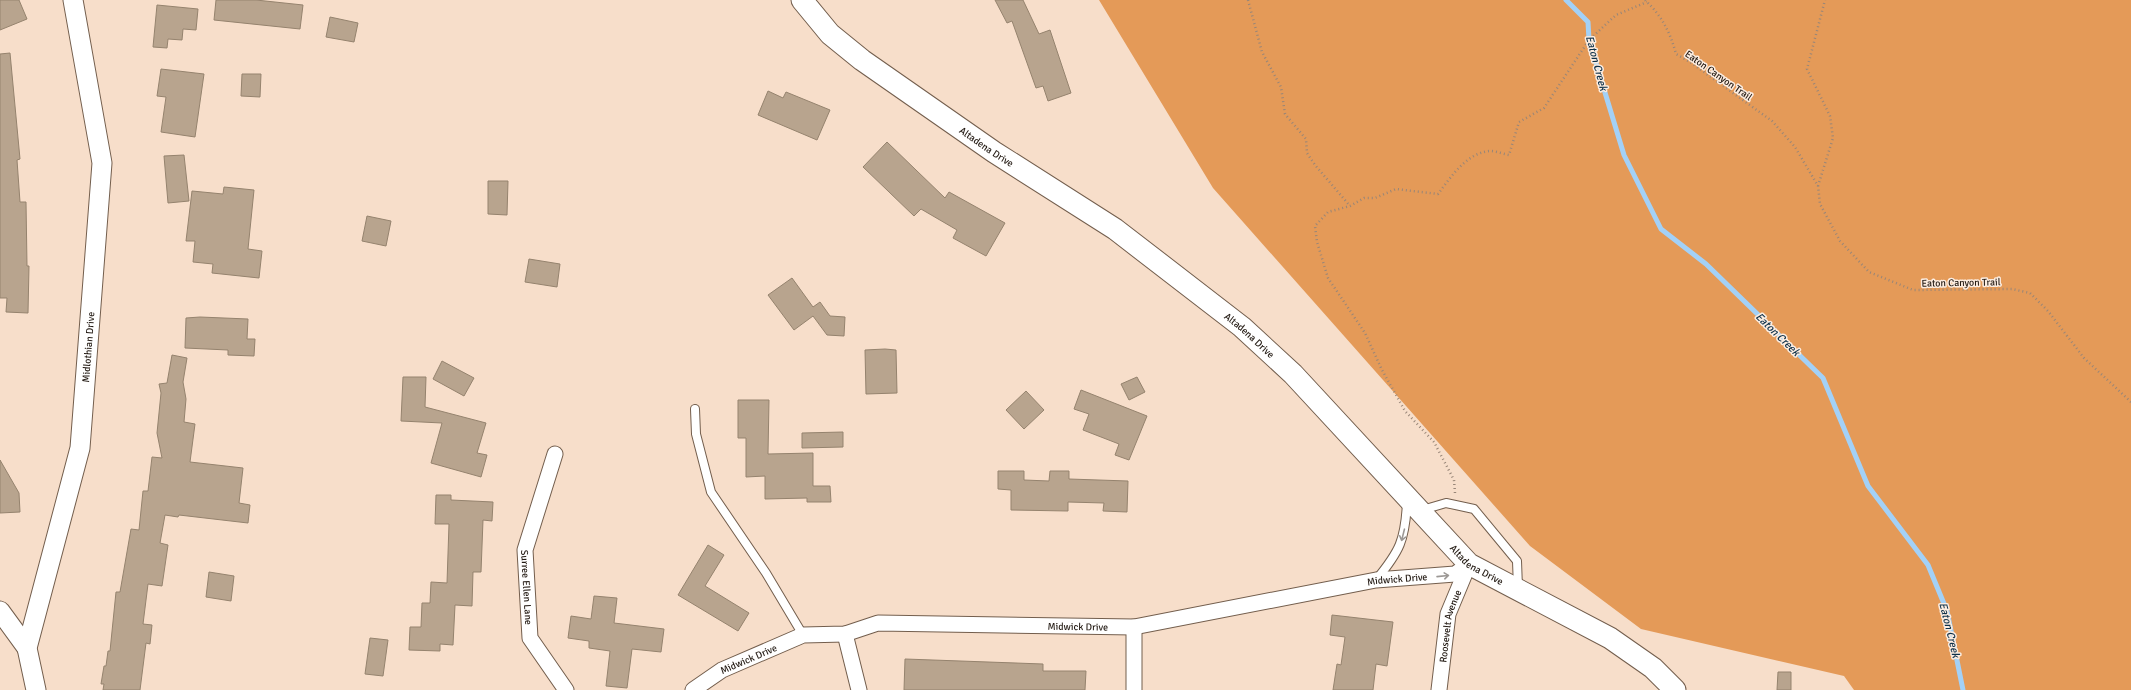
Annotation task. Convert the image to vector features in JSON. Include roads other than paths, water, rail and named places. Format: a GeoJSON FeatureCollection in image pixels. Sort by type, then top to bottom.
{"type":"FeatureCollection","features":[{"type":"Feature","properties":{"kind":"main road","name":"Altadena Drive"},"geometry":{"type":"LineString","coordinates":[[802,0],[830,34],[862,60],[994,152],[1115,229],[1218,306],[1293,374],[1469,564],[1610,638],[1653,668],[1675,690]]}},
{"type":"Feature","properties":{"kind":"street","name":"Midlothian Drive"},"geometry":{"type":"LineString","coordinates":[[36,690],[27,648],[80,448],[102,163],[73,0]]}},
{"type":"Feature","properties":{"kind":"street","name":"Surree Ellen Lane"},"geometry":{"type":"LineString","coordinates":[[555,454],[525,550],[530,638],[566,690]]}},
{"type":"Feature","properties":{"kind":"street","name":"Midwick Drive"},"geometry":{"type":"LineString","coordinates":[[693,690],[722,670],[803,635],[845,634],[878,623],[1134,627],[1376,580],[1455,574],[1469,564]]}},
{"type":"Feature","properties":{"kind":"street","name":"Roosevelt Avenue"},"geometry":{"type":"LineString","coordinates":[[1439,690],[1449,610],[1469,564]]}},
{"type":"Feature","properties":{"kind":"street"},"geometry":{"type":"LineString","coordinates":[[0,611],[27,648]]}},
{"type":"Feature","properties":{"kind":"street"},"geometry":{"type":"LineString","coordinates":[[1134,627],[1134,690]]}},
{"type":"Feature","properties":{"kind":"street"},"geometry":{"type":"LineString","coordinates":[[845,634],[859,690]]}},
{"type":"Feature","properties":{"kind":"lane"},"geometry":{"type":"LineString","coordinates":[[695,409],[696,434],[712,492],[766,573],[803,635]]}},
{"type":"Feature","properties":{"kind":"lane"},"geometry":{"type":"LineString","coordinates":[[1376,580],[1395,557],[1414,503],[1446,503],[1474,509],[1517,561],[1518,591]]}},
{"type":"Feature","properties":{"kind":"waterway","name":"Eaton Creek"},"geometry":{"type":"LineString","coordinates":[[1566,0],[1588,22],[1589,40],[1624,155],[1661,229],[1706,264],[1823,378],[1868,486],[1928,565],[1947,611],[1963,690]]}}]}
